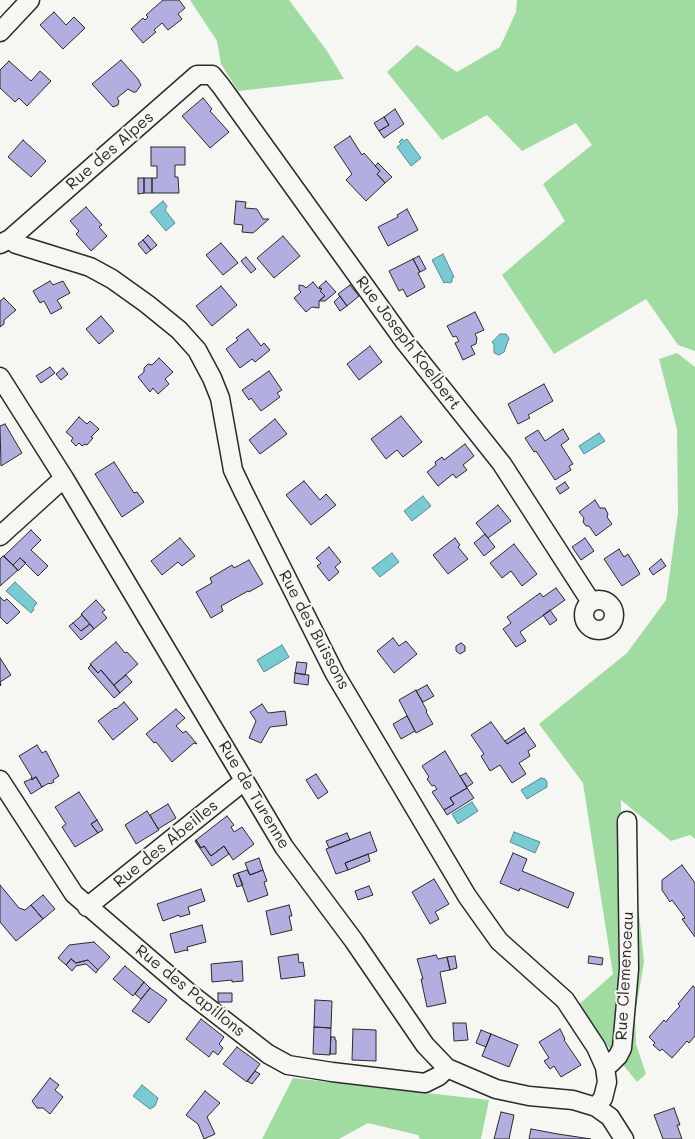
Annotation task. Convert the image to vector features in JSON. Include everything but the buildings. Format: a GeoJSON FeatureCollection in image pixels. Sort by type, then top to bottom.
{"type":"FeatureCollection","features":[{"type":"Feature","properties":{"kind":"street"},"geometry":{"type":"LineString","coordinates":[[0,32],[30,0]]}},
{"type":"Feature","properties":{"kind":"street","name":"Rue des Alpes"},"geometry":{"type":"LineString","coordinates":[[5,242],[198,75],[212,75],[221,86]]}},
{"type":"Feature","properties":{"kind":"street","name":"Rue Joseph Koelbert"},"geometry":{"type":"LineString","coordinates":[[221,86],[405,342],[502,464],[591,602]]}},
{"type":"Feature","properties":{"kind":"street","name":"Rue des Buissons"},"geometry":{"type":"LineString","coordinates":[[5,242],[90,267],[112,279],[179,330],[197,350],[220,398],[233,470],[335,674],[467,896],[499,941],[565,1000],[596,1047],[605,1066]]}},
{"type":"Feature","properties":{"kind":"street","name":"Rue de Turenne"},"geometry":{"type":"LineString","coordinates":[[0,377],[64,478],[284,847],[354,941],[425,1045],[447,1068],[496,1089],[529,1096],[573,1100],[596,1107]]}},
{"type":"Feature","properties":{"kind":"street"},"geometry":{"type":"LineString","coordinates":[[0,536],[64,478]]}},
{"type":"Feature","properties":{"kind":"street","name":"Rue des Papillons"},"geometry":{"type":"LineString","coordinates":[[0,780],[74,894],[195,997],[268,1054],[288,1064],[332,1072],[425,1083],[439,1076],[447,1068]]}},
{"type":"Feature","properties":{"kind":"street","name":"Rue des Abeilles"},"geometry":{"type":"LineString","coordinates":[[88,907],[244,781]]}},
{"type":"Feature","properties":{"kind":"street","name":"Rue Clemenceau"},"geometry":{"type":"LineString","coordinates":[[605,1066],[618,1056],[622,1048],[629,969],[627,821]]}},
{"type":"Feature","properties":{"kind":"street"},"geometry":{"type":"LineString","coordinates":[[605,1066],[607,1082],[603,1098],[596,1107],[610,1117],[624,1139]]}},
{"type":"Feature","properties":{"kind":"green space"},"geometry":{"type":"Polygon","coordinates":[[[190,0],[289,0],[327,51],[344,79],[238,91],[221,64],[217,41],[190,0]]]}},
{"type":"Feature","properties":{"kind":"green space"},"geometry":{"type":"Polygon","coordinates":[[[517,0],[695,0],[695,351],[678,345],[646,299],[554,354],[502,275],[565,221],[543,184],[592,145],[576,123],[522,151],[487,115],[442,140],[387,72],[417,45],[457,72],[500,47],[516,12],[517,0]]]}},
{"type":"Feature","properties":{"kind":"green space"},"geometry":{"type":"Polygon","coordinates":[[[677,353],[695,367],[695,839],[690,835],[671,841],[621,800],[621,867],[637,894],[644,962],[635,1015],[636,1044],[646,1074],[637,1082],[576,1007],[613,974],[583,783],[539,724],[627,653],[666,600],[678,513],[677,429],[659,359],[677,353]]]}},
{"type":"Feature","properties":{"kind":"green space"},"geometry":{"type":"Polygon","coordinates":[[[293,1078],[489,1100],[481,1139],[420,1139],[418,1135],[368,1123],[339,1139],[262,1139],[293,1078]]]}},
{"type":"Feature","properties":{"kind":"water"},"geometry":{"type":"Polygon","coordinates":[[[402,139],[404,141],[407,139],[421,158],[411,166],[397,147],[401,144],[399,142],[402,139]]]}},
{"type":"Feature","properties":{"kind":"water"},"geometry":{"type":"Polygon","coordinates":[[[163,201],[167,206],[165,210],[175,223],[166,231],[150,212],[163,201]]]}},
{"type":"Feature","properties":{"kind":"water"},"geometry":{"type":"Polygon","coordinates":[[[443,254],[454,277],[452,282],[449,283],[444,283],[432,260],[443,254]]]}},
{"type":"Feature","properties":{"kind":"water"},"geometry":{"type":"Polygon","coordinates":[[[500,334],[506,334],[509,338],[504,352],[499,355],[494,353],[492,342],[500,334]]]}},
{"type":"Feature","properties":{"kind":"water"},"geometry":{"type":"Polygon","coordinates":[[[599,433],[605,441],[584,454],[579,446],[599,433]]]}},
{"type":"Feature","properties":{"kind":"water"},"geometry":{"type":"Polygon","coordinates":[[[423,496],[431,506],[412,521],[404,511],[423,496]]]}},
{"type":"Feature","properties":{"kind":"water"},"geometry":{"type":"Polygon","coordinates":[[[392,553],[399,562],[380,577],[372,568],[392,553]]]}},
{"type":"Feature","properties":{"kind":"water"},"geometry":{"type":"Polygon","coordinates":[[[15,582],[37,603],[31,613],[6,591],[15,582]]]}},
{"type":"Feature","properties":{"kind":"water"},"geometry":{"type":"Polygon","coordinates":[[[282,645],[289,657],[264,672],[257,660],[282,645]]]}},
{"type":"Feature","properties":{"kind":"water"},"geometry":{"type":"Polygon","coordinates":[[[541,778],[547,782],[547,787],[527,799],[521,790],[541,778]]]}},
{"type":"Feature","properties":{"kind":"water"},"geometry":{"type":"Polygon","coordinates":[[[472,802],[478,811],[458,824],[452,814],[472,802]]]}},
{"type":"Feature","properties":{"kind":"water"},"geometry":{"type":"Polygon","coordinates":[[[514,832],[540,842],[535,853],[510,842],[514,832]]]}},
{"type":"Feature","properties":{"kind":"water"},"geometry":{"type":"Polygon","coordinates":[[[142,1085],[158,1098],[155,1106],[150,1109],[133,1096],[142,1085]]]}}]}
